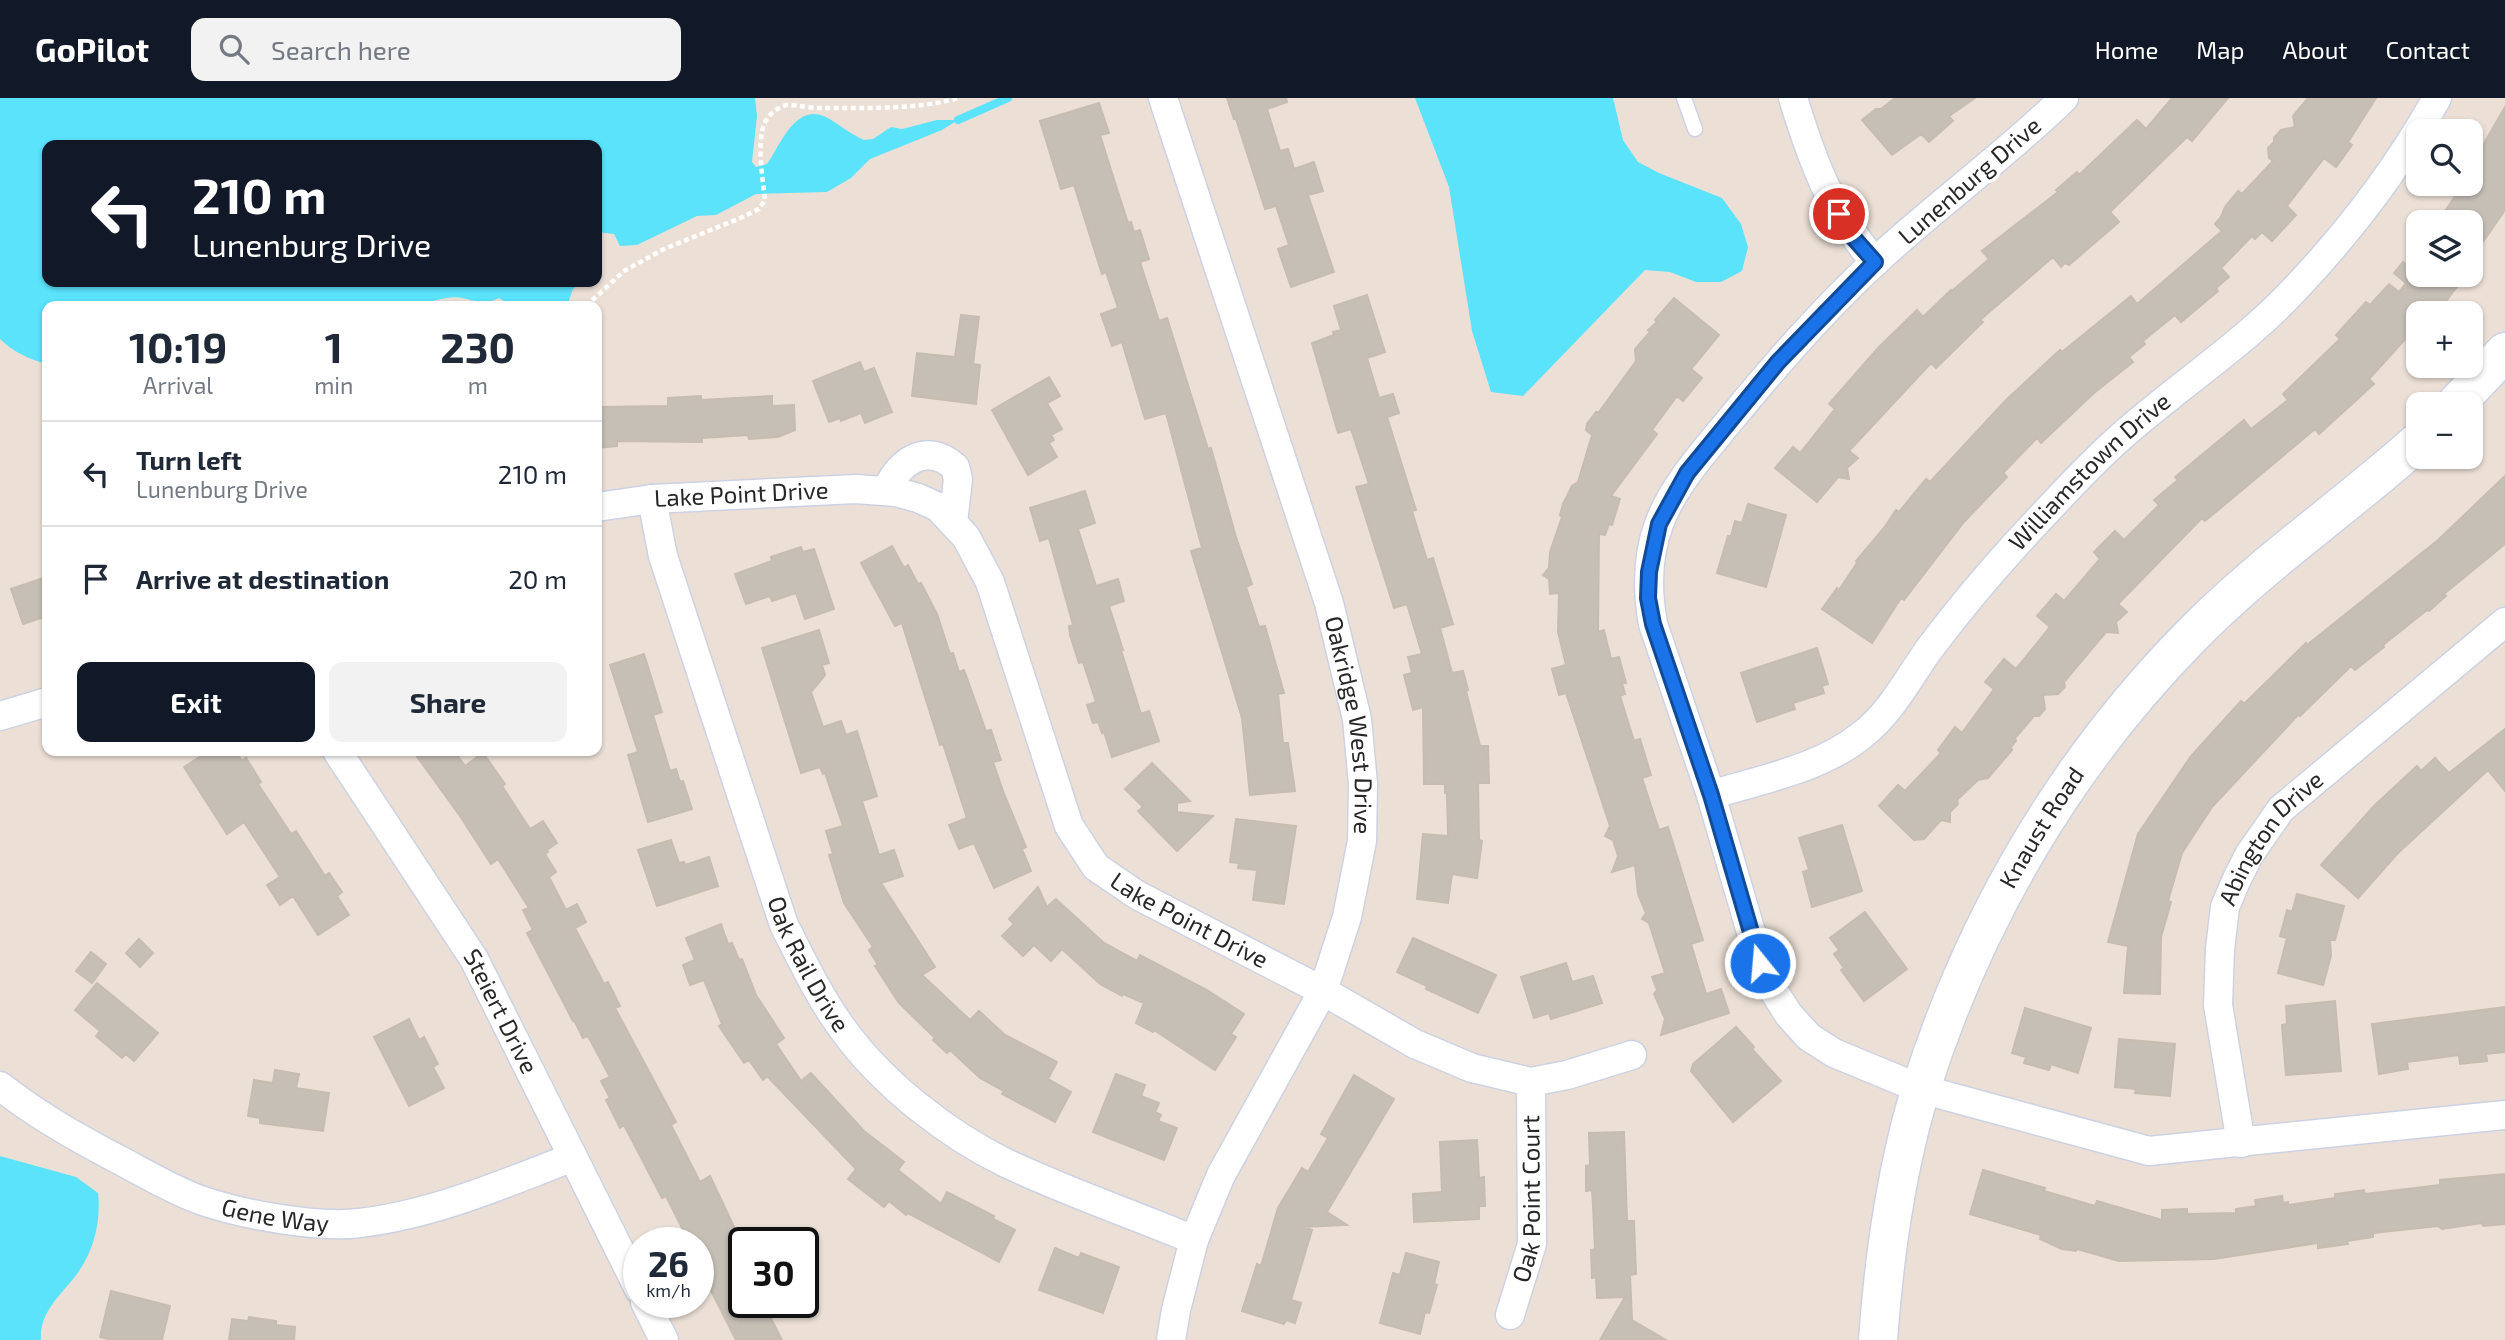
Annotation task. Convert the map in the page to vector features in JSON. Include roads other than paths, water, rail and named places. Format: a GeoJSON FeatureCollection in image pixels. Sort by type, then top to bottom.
{"type":"FeatureCollection","features":[{"type":"Feature","properties":{"kind":"main road"},"geometry":{"type":"LineString","coordinates":[[2467,392],[2505,352]]}},
{"type":"Feature","properties":{"kind":"main road","name":"Knaust Road"},"geometry":{"type":"LineString","coordinates":[[1878,1340],[1882,1282],[1891,1224],[1921,1089],[1945,1021],[1999,897],[2061,793],[2100,738],[2190,636],[2238,592],[2406,452]]}},
{"type":"Feature","properties":{"kind":"street","name":"Oakridge West Drive"},"geometry":{"type":"LineString","coordinates":[[1163,98],[1329,603],[1357,719],[1363,784],[1362,841],[1347,917],[1324,991],[1221,1175],[1194,1240],[1171,1340]]}},
{"type":"Feature","properties":{"kind":"street","name":"Lunenburg Drive"},"geometry":{"type":"LineString","coordinates":[[1793,98],[1826,192],[1851,235],[1875,262]]}},
{"type":"Feature","properties":{"kind":"street","name":"Lunenburg Drive"},"geometry":{"type":"LineString","coordinates":[[1921,1089],[1834,1053],[1809,1037],[1789,1015],[1773,990],[1760,963],[1711,795],[1653,624],[1648,598],[1649,572],[1659,524],[1687,473],[1778,362],[1875,262],[2027,135],[2064,98]]}},
{"type":"Feature","properties":{"kind":"street","name":"Williamstown Drive"},"geometry":{"type":"LineString","coordinates":[[1711,795],[1822,761],[1865,733],[1882,716],[1932,646],[2017,543],[2114,443],[2223,356],[2294,290],[2357,219],[2412,142],[2437,98]]}},
{"type":"Feature","properties":{"kind":"street"},"geometry":{"type":"LineString","coordinates":[[886,491],[900,468],[917,456],[937,455],[955,467],[958,479],[953,523]]}},
{"type":"Feature","properties":{"kind":"street","name":"Lake Point Drive"},"geometry":{"type":"LineString","coordinates":[[602,506],[652,499],[856,489],[886,491],[918,498],[938,508],[966,537],[990,582],[1069,826],[1096,867],[1137,895],[1324,991],[1415,1044],[1472,1068],[1531,1082],[1567,1075],[1632,1055]]}},
{"type":"Feature","properties":{"kind":"street","name":"Oak Rail Drive"},"geometry":{"type":"LineString","coordinates":[[652,499],[663,556],[784,925],[810,978],[845,1033],[889,1083],[940,1122],[1004,1162],[1194,1240]]}},
{"type":"Feature","properties":{"kind":"street","name":"Abington Drive"},"geometry":{"type":"LineString","coordinates":[[2241,1143],[2218,1005],[2224,918],[2236,881],[2266,828],[2281,809],[2503,629]]}},
{"type":"Feature","properties":{"kind":"street"},"geometry":{"type":"LineString","coordinates":[[0,716],[42,703]]}},
{"type":"Feature","properties":{"kind":"street","name":"Steiert Drive"},"geometry":{"type":"LineString","coordinates":[[340,756],[474,959],[623,1257]]}},
{"type":"Feature","properties":{"kind":"street","name":"Oak Point Court"},"geometry":{"type":"LineString","coordinates":[[1510,1315],[1532,1244],[1531,1082]]}},
{"type":"Feature","properties":{"kind":"street","name":"Gene Way"},"geometry":{"type":"LineString","coordinates":[[0,1086],[97,1149],[191,1196],[261,1215],[310,1223],[359,1223],[424,1210],[489,1190],[573,1157]]}},
{"type":"Feature","properties":{"kind":"street"},"geometry":{"type":"LineString","coordinates":[[1921,1089],[2149,1151],[2505,1115]]}},
{"type":"Feature","properties":{"kind":"street"},"geometry":{"type":"LineString","coordinates":[[653,1318],[664,1340]]}},
{"type":"Feature","properties":{"kind":"lane"},"geometry":{"type":"LineString","coordinates":[[1684,98],[1695,129]]}},
{"type":"Feature","properties":{"kind":"water"},"geometry":{"type":"Polygon","coordinates":[[[0,98],[755,98],[757,116],[752,162],[756,167],[767,164],[790,128],[806,115],[826,117],[864,140],[873,139],[891,127],[902,129],[937,120],[958,120],[942,130],[870,159],[851,178],[827,192],[756,194],[716,215],[697,216],[637,245],[620,246],[614,234],[602,233],[602,140],[42,140],[42,287],[575,287],[569,301],[504,301],[499,298],[479,301],[451,297],[434,301],[42,301],[42,362],[22,354],[0,339],[0,98]]]}},
{"type":"Feature","properties":{"kind":"water"},"geometry":{"type":"Polygon","coordinates":[[[1415,98],[1613,98],[1623,140],[1638,162],[1722,198],[1741,224],[1748,247],[1742,271],[1721,282],[1696,282],[1670,272],[1645,270],[1523,396],[1491,392],[1472,331],[1449,187],[1415,98]]]}},
{"type":"Feature","properties":{"kind":"water"},"geometry":{"type":"Polygon","coordinates":[[[0,1156],[76,1177],[98,1193],[98,1223],[93,1243],[79,1271],[48,1311],[41,1329],[41,1340],[0,1340],[0,1156]]]}},
{"type":"Feature","properties":{"kind":"waterway"},"geometry":{"type":"LineString","coordinates":[[958,120],[1008,98]]}}]}
